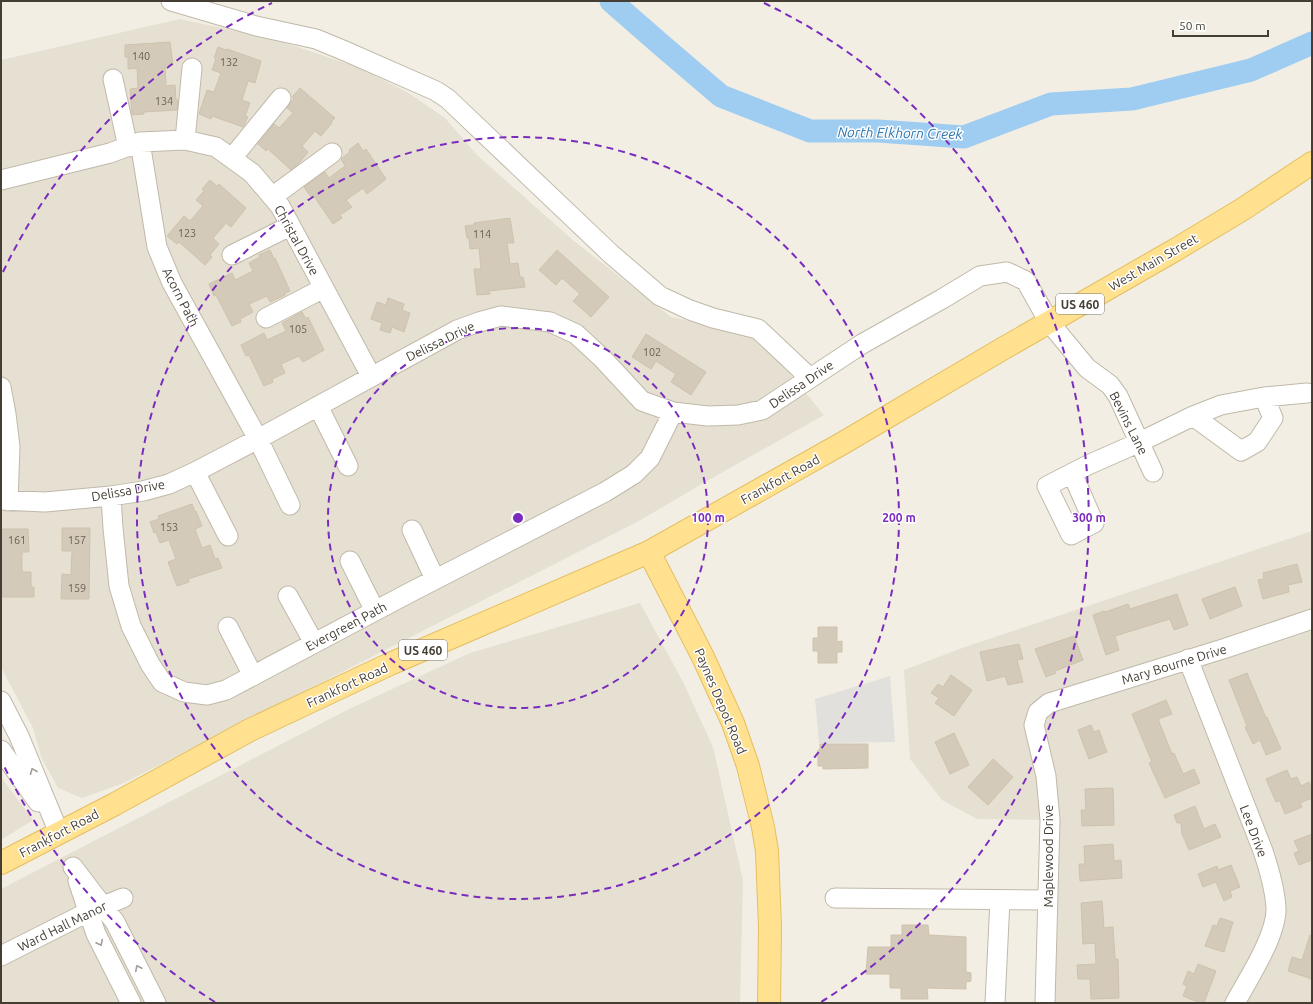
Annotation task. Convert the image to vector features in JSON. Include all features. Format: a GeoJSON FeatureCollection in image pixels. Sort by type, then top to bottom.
{"type":"FeatureCollection","features":[{"type":"Feature","properties":{"kind":"main road","name":"West Main Street"},"geometry":{"type":"LineString","coordinates":[[847,441],[1243,210],[1312,163]]}},
{"type":"Feature","properties":{"kind":"main road","name":"Frankfort Road"},"geometry":{"type":"LineString","coordinates":[[1,863],[250,730],[390,664],[649,552],[847,441]]}},
{"type":"Feature","properties":{"kind":"main road","name":"Paynes Depot Road"},"geometry":{"type":"LineString","coordinates":[[649,552],[703,656],[734,723],[748,766],[763,827],[767,851],[770,927],[769,1003]]}},
{"type":"Feature","properties":{"kind":"street"},"geometry":{"type":"LineString","coordinates":[[171,1],[256,26],[316,39],[436,91],[448,99],[594,238],[660,296],[690,310],[713,318],[758,329],[810,378]]}},
{"type":"Feature","properties":{"kind":"street"},"geometry":{"type":"LineString","coordinates":[[185,140],[192,68]]}},
{"type":"Feature","properties":{"kind":"street","name":"Acorn Path"},"geometry":{"type":"LineString","coordinates":[[113,79],[134,145],[157,247],[172,283],[258,439],[290,505]]}},
{"type":"Feature","properties":{"kind":"street"},"geometry":{"type":"LineString","coordinates":[[232,158],[281,98]]}},
{"type":"Feature","properties":{"kind":"street","name":"Christal Drive"},"geometry":{"type":"LineString","coordinates":[[1,180],[110,153],[134,145],[185,140],[216,147],[252,173],[280,206],[371,376]]}},
{"type":"Feature","properties":{"kind":"street"},"geometry":{"type":"LineString","coordinates":[[272,197],[332,153]]}},
{"type":"Feature","properties":{"kind":"street"},"geometry":{"type":"LineString","coordinates":[[232,255],[290,226]]}},
{"type":"Feature","properties":{"kind":"street","name":"Delissa Drive"},"geometry":{"type":"LineString","coordinates":[[4,500],[45,502],[112,496],[143,491],[169,484],[258,439],[457,330],[501,316],[550,322],[576,334],[602,358],[642,401],[673,412],[708,416],[738,415],[762,410],[862,344],[980,276],[1007,272]]}},
{"type":"Feature","properties":{"kind":"street","name":"Bevins Lane"},"geometry":{"type":"LineString","coordinates":[[1007,272],[1026,282],[1049,322],[1087,368],[1110,385],[1118,396],[1153,472]]}},
{"type":"Feature","properties":{"kind":"street"},"geometry":{"type":"LineString","coordinates":[[266,318],[324,288]]}},
{"type":"Feature","properties":{"kind":"street"},"geometry":{"type":"LineString","coordinates":[[1,388],[10,447],[4,500]]}},
{"type":"Feature","properties":{"kind":"street"},"geometry":{"type":"LineString","coordinates":[[1072,473],[1193,416],[1221,405],[1264,397],[1307,393]]}},
{"type":"Feature","properties":{"kind":"street"},"geometry":{"type":"LineString","coordinates":[[1193,416],[1241,451],[1257,442],[1273,418],[1264,397]]}},
{"type":"Feature","properties":{"kind":"street"},"geometry":{"type":"LineString","coordinates":[[318,406],[348,466]]}},
{"type":"Feature","properties":{"kind":"street","name":"Evergreen Path"},"geometry":{"type":"LineString","coordinates":[[112,496],[113,528],[119,586],[131,626],[150,664],[162,682],[184,692],[207,695],[226,690],[435,579],[605,492],[634,474],[650,458],[673,412]]}},
{"type":"Feature","properties":{"kind":"street"},"geometry":{"type":"LineString","coordinates":[[195,472],[228,536]]}},
{"type":"Feature","properties":{"kind":"street"},"geometry":{"type":"LineString","coordinates":[[412,530],[435,579]]}},
{"type":"Feature","properties":{"kind":"street"},"geometry":{"type":"LineString","coordinates":[[350,561],[375,611]]}},
{"type":"Feature","properties":{"kind":"street"},"geometry":{"type":"LineString","coordinates":[[288,596],[314,643]]}},
{"type":"Feature","properties":{"kind":"street","name":"Mary Bourne Drive"},"geometry":{"type":"LineString","coordinates":[[1038,712],[1049,703],[1312,619]]}},
{"type":"Feature","properties":{"kind":"street"},"geometry":{"type":"LineString","coordinates":[[228,627],[253,676]]}},
{"type":"Feature","properties":{"kind":"street","name":"Lee Drive"},"geometry":{"type":"LineString","coordinates":[[1188,659],[1263,851],[1272,881],[1276,909],[1266,946],[1235,1003]]}},
{"type":"Feature","properties":{"kind":"street"},"geometry":{"type":"LineString","coordinates":[[1,701],[19,736],[59,833]]}},
{"type":"Feature","properties":{"kind":"street","name":"Maplewood Drive"},"geometry":{"type":"LineString","coordinates":[[1038,712],[1034,725],[1046,776],[1050,820],[1045,1003]]}},
{"type":"Feature","properties":{"kind":"street"},"geometry":{"type":"LineString","coordinates":[[1,750],[59,833]]}},
{"type":"Feature","properties":{"kind":"street","name":"Ward Hall Manor"},"geometry":{"type":"LineString","coordinates":[[1,956],[95,909],[123,898]]}},
{"type":"Feature","properties":{"kind":"street"},"geometry":{"type":"LineString","coordinates":[[835,898],[1048,900]]}},
{"type":"Feature","properties":{"kind":"street"},"geometry":{"type":"LineString","coordinates":[[995,1003],[1000,900]]}},
{"type":"Feature","properties":{"kind":"street"},"geometry":{"type":"LineString","coordinates":[[95,909],[96,934],[131,1003]]}},
{"type":"Feature","properties":{"kind":"street"},"geometry":{"type":"LineString","coordinates":[[95,909],[115,922],[156,1003]]}},
{"type":"Feature","properties":{"kind":"shaded area"},"geometry":{"type":"Polygon","coordinates":[[[180,19],[274,39],[357,67],[407,92],[445,118],[477,155],[574,241],[671,317],[759,336],[824,415],[637,522],[124,783],[82,798],[58,788],[42,759],[33,728],[1,667],[1,60],[180,19]]]}},
{"type":"Feature","properties":{"kind":"shaded area"},"geometry":{"type":"Polygon","coordinates":[[[1312,531],[1312,1003],[1055,1003],[1058,903],[1057,820],[977,819],[942,800],[910,759],[904,670],[965,647],[1312,531]]]}},
{"type":"Feature","properties":{"kind":"shaded area"},"geometry":{"type":"Polygon","coordinates":[[[640,603],[683,682],[713,747],[743,880],[740,1003],[1,1003],[1,889],[349,709],[470,653],[640,603]]]}},
{"type":"Feature","properties":{"kind":"shaded area"},"geometry":{"type":"Polygon","coordinates":[[[890,676],[895,742],[819,743],[815,699],[890,676]]]}},
{"type":"Feature","properties":{"kind":"shaded area"},"geometry":{"type":"Polygon","coordinates":[[[1,777],[33,820],[1,840],[1,777]]]}},
{"type":"Feature","properties":{"kind":"building"},"geometry":{"type":"Polygon","coordinates":[[[170,42],[173,65],[165,65],[166,86],[175,85],[176,100],[178,100],[177,110],[144,112],[144,114],[132,115],[130,89],[138,88],[137,68],[128,69],[128,57],[125,57],[125,45],[170,42]]]}},
{"type":"Feature","properties":{"kind":"building"},"geometry":{"type":"Polygon","coordinates":[[[218,47],[261,61],[255,83],[248,81],[242,100],[250,103],[245,116],[248,117],[243,127],[212,116],[211,119],[199,114],[207,90],[214,92],[221,73],[212,70],[218,47]]]}},
{"type":"Feature","properties":{"kind":"building"},"geometry":{"type":"Polygon","coordinates":[[[300,88],[335,118],[321,136],[315,131],[302,146],[308,152],[291,170],[268,149],[266,151],[258,144],[274,124],[279,128],[293,113],[287,108],[294,98],[292,97],[300,88]]]}},
{"type":"Feature","properties":{"kind":"building"},"geometry":{"type":"Polygon","coordinates":[[[358,143],[363,151],[366,149],[386,179],[367,194],[363,188],[346,200],[352,207],[340,215],[342,218],[333,224],[313,195],[311,197],[304,187],[325,172],[329,178],[345,166],[341,159],[358,143]]]}},
{"type":"Feature","properties":{"kind":"building"},"geometry":{"type":"Polygon","coordinates":[[[210,180],[217,186],[219,184],[246,208],[231,227],[226,223],[213,238],[219,244],[210,255],[212,257],[205,265],[179,242],[177,244],[167,236],[184,216],[190,221],[203,206],[196,200],[204,191],[202,189],[210,180]]]}},
{"type":"Feature","properties":{"kind":"building"},"geometry":{"type":"Polygon","coordinates":[[[510,218],[514,243],[507,243],[510,264],[518,263],[520,277],[523,277],[525,287],[489,291],[490,294],[477,295],[474,269],[481,269],[479,248],[470,249],[469,238],[467,238],[465,226],[474,225],[474,223],[510,218]]]}},
{"type":"Feature","properties":{"kind":"building"},"geometry":{"type":"Polygon","coordinates":[[[270,250],[290,291],[270,302],[267,296],[249,304],[253,312],[240,319],[241,322],[232,326],[216,295],[214,296],[209,284],[232,273],[235,280],[253,271],[249,263],[260,257],[259,255],[270,250]]]}},
{"type":"Feature","properties":{"kind":"building"},"geometry":{"type":"Polygon","coordinates":[[[557,250],[609,297],[591,317],[573,301],[580,294],[562,278],[556,285],[539,270],[557,250]]]}},
{"type":"Feature","properties":{"kind":"building"},"geometry":{"type":"Polygon","coordinates":[[[388,298],[404,304],[402,310],[410,313],[404,332],[392,327],[390,333],[380,330],[382,323],[371,319],[377,302],[386,305],[388,298]]]}},
{"type":"Feature","properties":{"kind":"building"},"geometry":{"type":"Polygon","coordinates":[[[302,312],[306,319],[308,317],[324,350],[303,362],[299,356],[281,364],[285,373],[272,379],[273,382],[264,386],[249,355],[246,356],[241,345],[264,333],[267,340],[286,331],[282,323],[302,312]]]}},
{"type":"Feature","properties":{"kind":"building"},"geometry":{"type":"Polygon","coordinates":[[[646,334],[706,372],[691,395],[671,382],[676,374],[656,361],[651,369],[632,357],[646,334]]]}},
{"type":"Feature","properties":{"kind":"building"},"geometry":{"type":"Polygon","coordinates":[[[192,504],[202,526],[195,529],[202,548],[210,545],[215,559],[218,558],[222,568],[188,579],[189,582],[177,586],[168,562],[176,559],[169,540],[160,543],[150,522],[159,519],[158,516],[192,504]]]}},
{"type":"Feature","properties":{"kind":"building"},"geometry":{"type":"Polygon","coordinates":[[[62,528],[90,528],[89,599],[61,599],[62,574],[71,575],[72,551],[62,551],[62,528]]]}},
{"type":"Feature","properties":{"kind":"building"},"geometry":{"type":"Polygon","coordinates":[[[1,529],[28,529],[29,552],[22,552],[22,572],[31,572],[31,587],[34,587],[34,597],[1,597],[1,529]]]}},
{"type":"Feature","properties":{"kind":"building"},"geometry":{"type":"Polygon","coordinates":[[[1297,564],[1302,582],[1288,585],[1289,592],[1263,599],[1258,580],[1264,579],[1263,573],[1297,564]]]}},
{"type":"Feature","properties":{"kind":"building"},"geometry":{"type":"Polygon","coordinates":[[[1235,587],[1242,606],[1210,619],[1202,599],[1235,587]]]}},
{"type":"Feature","properties":{"kind":"building"},"geometry":{"type":"Polygon","coordinates":[[[1177,594],[1188,625],[1174,630],[1170,619],[1115,636],[1119,650],[1106,655],[1093,615],[1128,604],[1130,609],[1177,594]]]}},
{"type":"Feature","properties":{"kind":"building"},"geometry":{"type":"Polygon","coordinates":[[[818,627],[837,627],[837,642],[842,641],[842,652],[837,652],[837,663],[818,663],[818,651],[813,651],[813,638],[818,638],[818,627]]]}},
{"type":"Feature","properties":{"kind":"building"},"geometry":{"type":"Polygon","coordinates":[[[1074,636],[1083,660],[1055,671],[1056,673],[1046,677],[1035,649],[1074,636]]]}},
{"type":"Feature","properties":{"kind":"building"},"geometry":{"type":"Polygon","coordinates":[[[1019,644],[1023,659],[1017,660],[1023,682],[1008,685],[1005,676],[987,681],[980,652],[1019,644]]]}},
{"type":"Feature","properties":{"kind":"building"},"geometry":{"type":"Polygon","coordinates":[[[1247,673],[1281,749],[1266,755],[1260,740],[1253,744],[1245,727],[1247,726],[1229,680],[1247,673]]]}},
{"type":"Feature","properties":{"kind":"building"},"geometry":{"type":"Polygon","coordinates":[[[951,675],[972,690],[954,716],[935,703],[939,698],[931,693],[938,684],[943,687],[951,675]]]}},
{"type":"Feature","properties":{"kind":"building"},"geometry":{"type":"Polygon","coordinates":[[[1166,700],[1172,714],[1158,719],[1172,754],[1174,753],[1183,774],[1194,769],[1200,783],[1165,798],[1149,763],[1152,762],[1132,714],[1166,700]]]}},
{"type":"Feature","properties":{"kind":"building"},"geometry":{"type":"Polygon","coordinates":[[[1091,725],[1094,732],[1099,730],[1107,752],[1089,759],[1078,730],[1091,725]]]}},
{"type":"Feature","properties":{"kind":"building"},"geometry":{"type":"Polygon","coordinates":[[[954,733],[969,765],[950,774],[935,742],[954,733]]]}},
{"type":"Feature","properties":{"kind":"building"},"geometry":{"type":"Polygon","coordinates":[[[820,744],[868,744],[868,768],[823,769],[823,766],[818,766],[818,750],[820,750],[820,744]]]}},
{"type":"Feature","properties":{"kind":"building"},"geometry":{"type":"Polygon","coordinates":[[[993,759],[1013,777],[988,805],[968,787],[993,759]]]}},
{"type":"Feature","properties":{"kind":"building"},"geometry":{"type":"Polygon","coordinates":[[[1287,770],[1291,779],[1297,777],[1301,786],[1309,782],[1312,788],[1312,798],[1300,803],[1302,807],[1285,814],[1280,801],[1276,802],[1266,779],[1287,770]]]}},
{"type":"Feature","properties":{"kind":"building"},"geometry":{"type":"Polygon","coordinates":[[[1113,788],[1114,825],[1082,826],[1081,810],[1086,810],[1085,789],[1113,788]]]}},
{"type":"Feature","properties":{"kind":"building"},"geometry":{"type":"Polygon","coordinates":[[[1195,806],[1204,829],[1215,824],[1221,837],[1189,850],[1182,834],[1181,823],[1177,823],[1174,815],[1195,806]]]}},
{"type":"Feature","properties":{"kind":"building"},"geometry":{"type":"Polygon","coordinates":[[[1312,834],[1312,860],[1299,865],[1294,853],[1299,851],[1294,841],[1312,834]]]}},
{"type":"Feature","properties":{"kind":"building"},"geometry":{"type":"Polygon","coordinates":[[[1113,844],[1114,861],[1121,860],[1122,878],[1080,881],[1079,864],[1085,864],[1084,846],[1113,844]]]}},
{"type":"Feature","properties":{"kind":"building"},"geometry":{"type":"Polygon","coordinates":[[[1231,865],[1240,887],[1230,891],[1232,897],[1224,901],[1216,882],[1203,887],[1198,874],[1217,866],[1218,870],[1231,865]]]}},
{"type":"Feature","properties":{"kind":"building"},"geometry":{"type":"Polygon","coordinates":[[[1102,901],[1104,928],[1113,927],[1115,959],[1118,959],[1119,998],[1091,999],[1090,979],[1078,979],[1077,965],[1096,964],[1095,943],[1083,944],[1081,903],[1102,901]]]}},
{"type":"Feature","properties":{"kind":"building"},"geometry":{"type":"Polygon","coordinates":[[[1220,918],[1233,922],[1224,952],[1205,946],[1213,925],[1217,926],[1220,918]]]}},
{"type":"Feature","properties":{"kind":"building"},"geometry":{"type":"Polygon","coordinates":[[[902,925],[928,925],[929,935],[966,937],[966,972],[971,973],[971,981],[966,982],[966,989],[927,988],[928,999],[901,999],[901,988],[890,988],[890,974],[866,974],[868,947],[891,947],[891,935],[902,935],[902,925]]]}},
{"type":"Feature","properties":{"kind":"building"},"geometry":{"type":"Polygon","coordinates":[[[1310,935],[1312,936],[1312,979],[1288,971],[1292,957],[1302,960],[1310,935]]]}},
{"type":"Feature","properties":{"kind":"building"},"geometry":{"type":"Polygon","coordinates":[[[1198,964],[1216,971],[1204,1003],[1200,1003],[1183,996],[1187,986],[1183,984],[1188,971],[1194,974],[1198,964]]]}},
{"type":"Feature","properties":{"kind":"waterway","name":"North Elkhorn Creek"},"geometry":{"type":"LineString","coordinates":[[611,1],[721,96],[810,131],[878,131],[964,137],[1051,104],[1132,99],[1251,70],[1312,43]]}}]}
